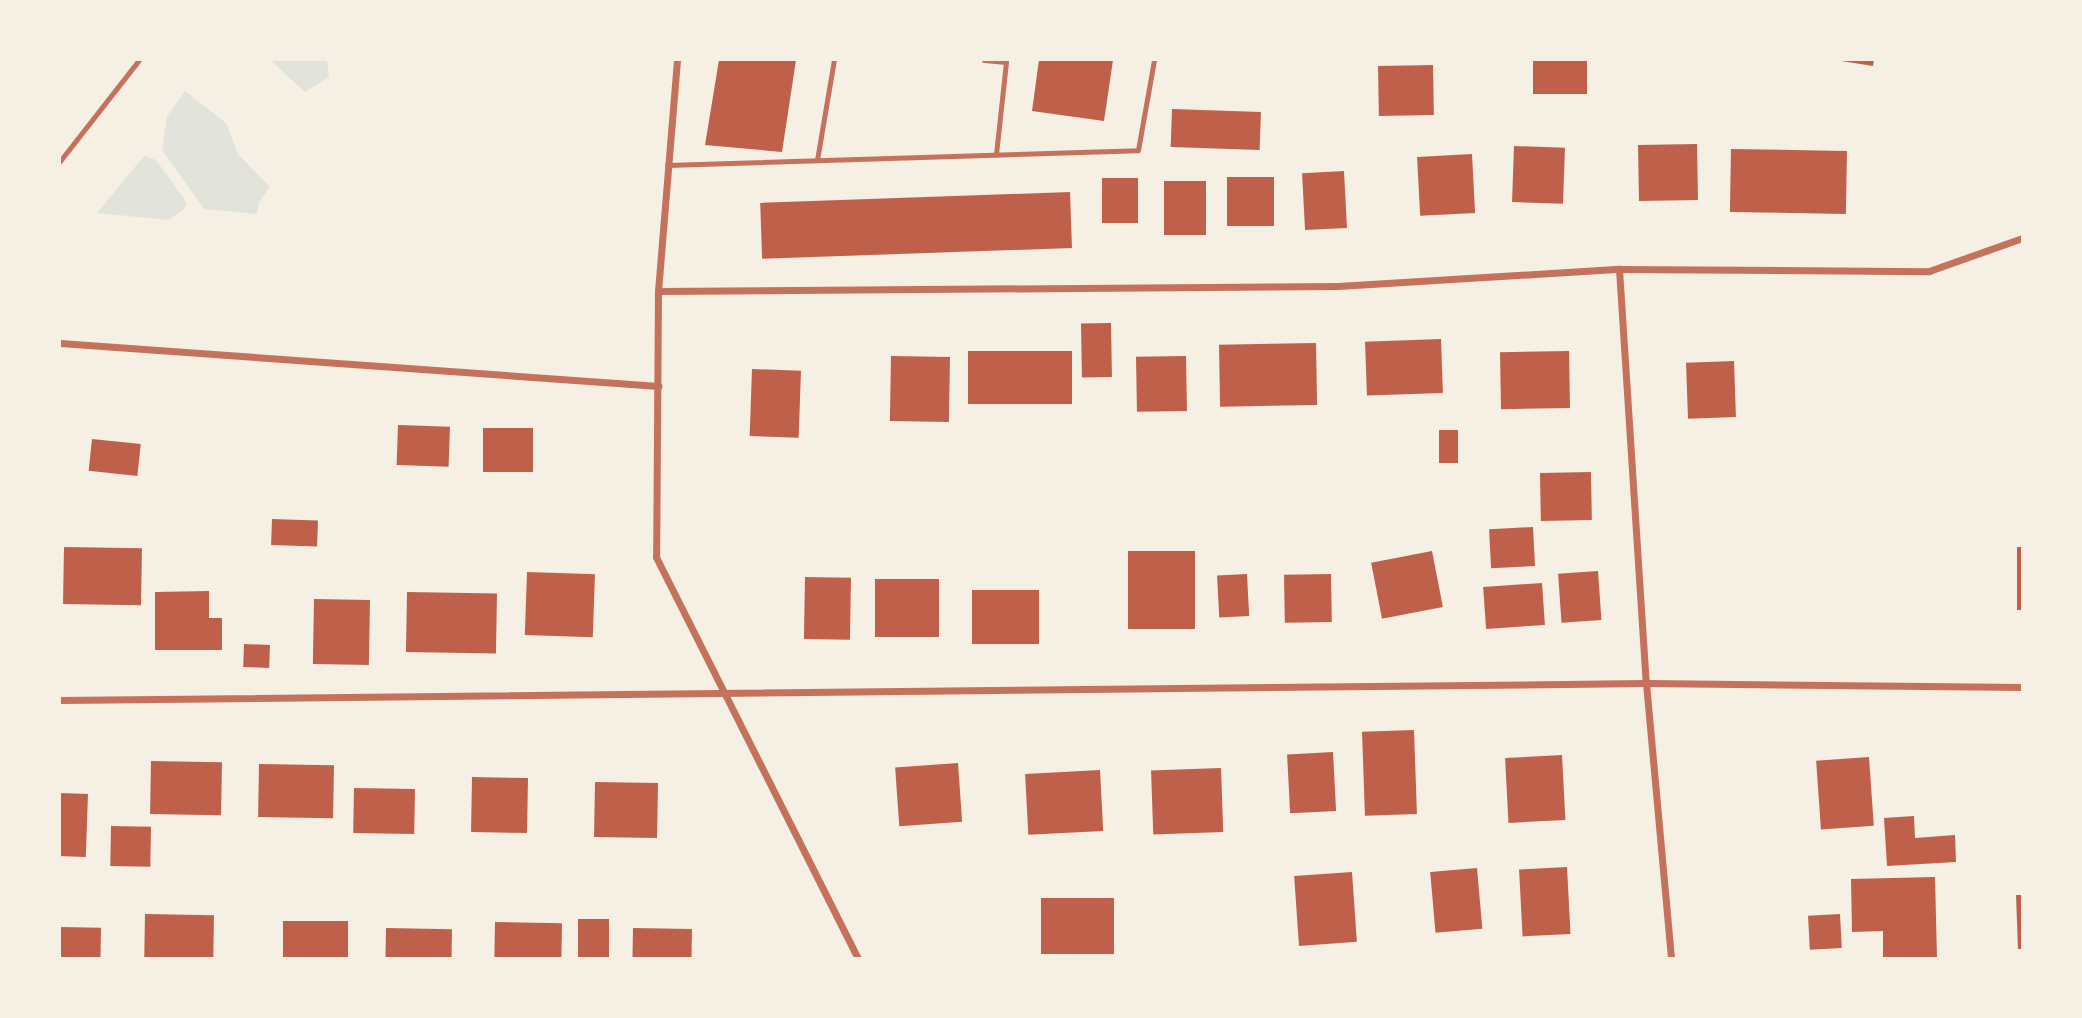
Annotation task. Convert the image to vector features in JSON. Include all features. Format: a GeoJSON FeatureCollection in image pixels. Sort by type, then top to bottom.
{"type":"FeatureCollection","features":[{"type":"Feature","properties":{"kind":"street"},"geometry":{"type":"LineString","coordinates":[[677,60],[658,290],[656,557],[858,958]]}},
{"type":"Feature","properties":{"kind":"street"},"geometry":{"type":"LineString","coordinates":[[658,290],[1338,286],[1619,269],[1929,271],[2022,238]]}},
{"type":"Feature","properties":{"kind":"street"},"geometry":{"type":"LineString","coordinates":[[1619,269],[1646,683],[1671,958]]}},
{"type":"Feature","properties":{"kind":"street"},"geometry":{"type":"LineString","coordinates":[[60,343],[658,386]]}},
{"type":"Feature","properties":{"kind":"street"},"geometry":{"type":"LineString","coordinates":[[60,700],[1646,683],[2022,687]]}},
{"type":"Feature","properties":{"kind":"lane"},"geometry":{"type":"LineString","coordinates":[[60,161],[139,60]]}},
{"type":"Feature","properties":{"kind":"lane"},"geometry":{"type":"LineString","coordinates":[[817,160],[834,60]]}},
{"type":"Feature","properties":{"kind":"lane"},"geometry":{"type":"LineString","coordinates":[[984,60],[1006,62],[996,154]]}},
{"type":"Feature","properties":{"kind":"lane"},"geometry":{"type":"LineString","coordinates":[[667,165],[1138,150],[1154,60]]}},
{"type":"Feature","properties":{"kind":"shaded area"},"geometry":{"type":"Polygon","coordinates":[[[270,60],[327,60],[329,77],[305,92],[270,60]]]}},
{"type":"Feature","properties":{"kind":"shaded area"},"geometry":{"type":"Polygon","coordinates":[[[185,91],[226,123],[238,154],[270,187],[259,202],[257,214],[204,209],[162,150],[167,116],[185,91]]]}},
{"type":"Feature","properties":{"kind":"shaded area"},"geometry":{"type":"Polygon","coordinates":[[[144,156],[156,160],[187,203],[184,209],[168,220],[97,213],[144,156]]]}},
{"type":"Feature","properties":{"kind":"building"},"geometry":{"type":"Polygon","coordinates":[[[719,60],[796,60],[782,152],[705,145],[719,60]]]}},
{"type":"Feature","properties":{"kind":"building"},"geometry":{"type":"Polygon","coordinates":[[[1039,60],[1113,60],[1104,121],[1032,111],[1039,60]]]}},
{"type":"Feature","properties":{"kind":"building"},"geometry":{"type":"Polygon","coordinates":[[[1533,60],[1587,60],[1587,94],[1533,94],[1533,60]]]}},
{"type":"Feature","properties":{"kind":"building"},"geometry":{"type":"Polygon","coordinates":[[[1835,60],[1874,60],[1873,66],[1835,60]]]}},
{"type":"Feature","properties":{"kind":"building"},"geometry":{"type":"Polygon","coordinates":[[[1433,65],[1434,115],[1379,116],[1378,66],[1433,65]]]}},
{"type":"Feature","properties":{"kind":"building"},"geometry":{"type":"Polygon","coordinates":[[[1172,109],[1261,112],[1260,150],[1171,147],[1172,109]]]}},
{"type":"Feature","properties":{"kind":"building"},"geometry":{"type":"Polygon","coordinates":[[[1697,144],[1698,200],[1639,201],[1638,145],[1697,144]]]}},
{"type":"Feature","properties":{"kind":"building"},"geometry":{"type":"Polygon","coordinates":[[[1514,146],[1565,148],[1563,204],[1512,202],[1514,146]]]}},
{"type":"Feature","properties":{"kind":"building"},"geometry":{"type":"Polygon","coordinates":[[[1731,149],[1847,151],[1846,214],[1730,212],[1731,149]]]}},
{"type":"Feature","properties":{"kind":"building"},"geometry":{"type":"Polygon","coordinates":[[[1472,154],[1475,213],[1420,216],[1417,157],[1472,154]]]}},
{"type":"Feature","properties":{"kind":"building"},"geometry":{"type":"Polygon","coordinates":[[[1344,171],[1347,228],[1305,230],[1302,173],[1344,171]]]}},
{"type":"Feature","properties":{"kind":"building"},"geometry":{"type":"Polygon","coordinates":[[[1227,177],[1274,177],[1274,226],[1227,226],[1227,177]]]}},
{"type":"Feature","properties":{"kind":"building"},"geometry":{"type":"Polygon","coordinates":[[[1102,178],[1138,178],[1138,223],[1102,223],[1102,178]]]}},
{"type":"Feature","properties":{"kind":"building"},"geometry":{"type":"Polygon","coordinates":[[[1164,181],[1206,181],[1206,235],[1164,235],[1164,181]]]}},
{"type":"Feature","properties":{"kind":"building"},"geometry":{"type":"Polygon","coordinates":[[[1070,192],[1072,248],[762,259],[760,203],[1070,192]]]}},
{"type":"Feature","properties":{"kind":"building"},"geometry":{"type":"Polygon","coordinates":[[[1111,323],[1112,377],[1082,378],[1081,324],[1111,323]]]}},
{"type":"Feature","properties":{"kind":"building"},"geometry":{"type":"Polygon","coordinates":[[[1441,339],[1443,393],[1367,396],[1365,342],[1441,339]]]}},
{"type":"Feature","properties":{"kind":"building"},"geometry":{"type":"Polygon","coordinates":[[[1316,343],[1317,405],[1220,407],[1219,345],[1316,343]]]}},
{"type":"Feature","properties":{"kind":"building"},"geometry":{"type":"Polygon","coordinates":[[[968,351],[1072,351],[1072,404],[968,404],[968,351]]]}},
{"type":"Feature","properties":{"kind":"building"},"geometry":{"type":"Polygon","coordinates":[[[1569,351],[1570,408],[1501,409],[1500,352],[1569,351]]]}},
{"type":"Feature","properties":{"kind":"building"},"geometry":{"type":"Polygon","coordinates":[[[891,356],[950,357],[949,422],[890,421],[891,356]]]}},
{"type":"Feature","properties":{"kind":"building"},"geometry":{"type":"Polygon","coordinates":[[[1186,356],[1187,411],[1137,412],[1136,357],[1186,356]]]}},
{"type":"Feature","properties":{"kind":"building"},"geometry":{"type":"Polygon","coordinates":[[[1734,361],[1736,417],[1688,419],[1686,363],[1734,361]]]}},
{"type":"Feature","properties":{"kind":"building"},"geometry":{"type":"Polygon","coordinates":[[[752,369],[801,371],[799,438],[750,436],[752,369]]]}},
{"type":"Feature","properties":{"kind":"building"},"geometry":{"type":"Polygon","coordinates":[[[398,425],[450,427],[449,467],[397,465],[398,425]]]}},
{"type":"Feature","properties":{"kind":"building"},"geometry":{"type":"Polygon","coordinates":[[[483,428],[533,428],[533,472],[483,472],[483,428]]]}},
{"type":"Feature","properties":{"kind":"building"},"geometry":{"type":"Polygon","coordinates":[[[1439,430],[1458,430],[1458,463],[1439,463],[1439,430]]]}},
{"type":"Feature","properties":{"kind":"building"},"geometry":{"type":"Polygon","coordinates":[[[92,439],[141,444],[137,476],[89,471],[92,439]]]}},
{"type":"Feature","properties":{"kind":"building"},"geometry":{"type":"Polygon","coordinates":[[[1591,472],[1592,520],[1541,521],[1540,473],[1591,472]]]}},
{"type":"Feature","properties":{"kind":"building"},"geometry":{"type":"Polygon","coordinates":[[[272,519],[318,521],[317,547],[271,545],[272,519]]]}},
{"type":"Feature","properties":{"kind":"building"},"geometry":{"type":"Polygon","coordinates":[[[1533,527],[1535,566],[1491,568],[1489,529],[1533,527]]]}},
{"type":"Feature","properties":{"kind":"building"},"geometry":{"type":"Polygon","coordinates":[[[64,547],[142,548],[141,605],[63,604],[64,547]]]}},
{"type":"Feature","properties":{"kind":"building"},"geometry":{"type":"Polygon","coordinates":[[[2017,547],[2022,547],[2022,610],[2017,610],[2017,547]]]}},
{"type":"Feature","properties":{"kind":"building"},"geometry":{"type":"Polygon","coordinates":[[[1128,551],[1195,551],[1195,629],[1128,629],[1128,551]]]}},
{"type":"Feature","properties":{"kind":"building"},"geometry":{"type":"Polygon","coordinates":[[[1432,551],[1443,607],[1382,619],[1371,563],[1432,551]]]}},
{"type":"Feature","properties":{"kind":"building"},"geometry":{"type":"Polygon","coordinates":[[[1598,571],[1601,620],[1562,623],[1558,574],[1598,571]]]}},
{"type":"Feature","properties":{"kind":"building"},"geometry":{"type":"Polygon","coordinates":[[[527,572],[595,574],[593,637],[525,635],[527,572]]]}},
{"type":"Feature","properties":{"kind":"building"},"geometry":{"type":"Polygon","coordinates":[[[1247,574],[1249,616],[1219,618],[1217,576],[1247,574]]]}},
{"type":"Feature","properties":{"kind":"building"},"geometry":{"type":"Polygon","coordinates":[[[1331,574],[1332,622],[1285,623],[1284,575],[1331,574]]]}},
{"type":"Feature","properties":{"kind":"building"},"geometry":{"type":"Polygon","coordinates":[[[805,577],[851,578],[850,640],[804,639],[805,577]]]}},
{"type":"Feature","properties":{"kind":"building"},"geometry":{"type":"Polygon","coordinates":[[[875,579],[939,579],[939,637],[875,637],[875,579]]]}},
{"type":"Feature","properties":{"kind":"building"},"geometry":{"type":"Polygon","coordinates":[[[1542,583],[1545,625],[1486,629],[1483,587],[1542,583]]]}},
{"type":"Feature","properties":{"kind":"building"},"geometry":{"type":"Polygon","coordinates":[[[972,590],[1039,590],[1039,644],[972,644],[972,590]]]}},
{"type":"Feature","properties":{"kind":"building"},"geometry":{"type":"Polygon","coordinates":[[[209,591],[209,618],[222,618],[222,650],[155,650],[155,592],[209,591]]]}},
{"type":"Feature","properties":{"kind":"building"},"geometry":{"type":"Polygon","coordinates":[[[407,592],[497,594],[496,654],[406,652],[407,592]]]}},
{"type":"Feature","properties":{"kind":"building"},"geometry":{"type":"Polygon","coordinates":[[[314,599],[370,600],[369,665],[313,664],[314,599]]]}},
{"type":"Feature","properties":{"kind":"building"},"geometry":{"type":"Polygon","coordinates":[[[244,644],[270,645],[269,668],[243,667],[244,644]]]}},
{"type":"Feature","properties":{"kind":"building"},"geometry":{"type":"Polygon","coordinates":[[[1414,730],[1417,814],[1365,816],[1362,732],[1414,730]]]}},
{"type":"Feature","properties":{"kind":"building"},"geometry":{"type":"Polygon","coordinates":[[[1333,752],[1336,811],[1290,813],[1287,754],[1333,752]]]}},
{"type":"Feature","properties":{"kind":"building"},"geometry":{"type":"Polygon","coordinates":[[[1562,755],[1565,820],[1508,823],[1505,758],[1562,755]]]}},
{"type":"Feature","properties":{"kind":"building"},"geometry":{"type":"Polygon","coordinates":[[[1869,757],[1874,826],[1821,830],[1816,761],[1869,757]]]}},
{"type":"Feature","properties":{"kind":"building"},"geometry":{"type":"Polygon","coordinates":[[[151,761],[222,762],[221,815],[150,814],[151,761]]]}},
{"type":"Feature","properties":{"kind":"building"},"geometry":{"type":"Polygon","coordinates":[[[958,763],[962,822],[899,826],[895,767],[958,763]]]}},
{"type":"Feature","properties":{"kind":"building"},"geometry":{"type":"Polygon","coordinates":[[[259,764],[334,765],[333,818],[258,817],[259,764]]]}},
{"type":"Feature","properties":{"kind":"building"},"geometry":{"type":"Polygon","coordinates":[[[1221,768],[1223,832],[1153,834],[1151,770],[1221,768]]]}},
{"type":"Feature","properties":{"kind":"building"},"geometry":{"type":"Polygon","coordinates":[[[1100,770],[1103,831],[1028,835],[1025,774],[1100,770]]]}},
{"type":"Feature","properties":{"kind":"building"},"geometry":{"type":"Polygon","coordinates":[[[472,777],[528,778],[527,833],[471,832],[472,777]]]}},
{"type":"Feature","properties":{"kind":"building"},"geometry":{"type":"Polygon","coordinates":[[[595,782],[658,783],[657,838],[594,837],[595,782]]]}},
{"type":"Feature","properties":{"kind":"building"},"geometry":{"type":"Polygon","coordinates":[[[354,788],[415,789],[414,834],[353,833],[354,788]]]}},
{"type":"Feature","properties":{"kind":"building"},"geometry":{"type":"Polygon","coordinates":[[[60,793],[88,794],[86,857],[60,856],[60,793]]]}},
{"type":"Feature","properties":{"kind":"building"},"geometry":{"type":"Polygon","coordinates":[[[1914,816],[1915,838],[1955,835],[1956,862],[1887,866],[1884,818],[1914,816]]]}},
{"type":"Feature","properties":{"kind":"building"},"geometry":{"type":"Polygon","coordinates":[[[111,826],[151,827],[150,867],[110,866],[111,826]]]}},
{"type":"Feature","properties":{"kind":"building"},"geometry":{"type":"Polygon","coordinates":[[[1567,867],[1571,934],[1523,936],[1519,870],[1567,867]]]}},
{"type":"Feature","properties":{"kind":"building"},"geometry":{"type":"Polygon","coordinates":[[[1477,868],[1482,929],[1435,933],[1430,872],[1477,868]]]}},
{"type":"Feature","properties":{"kind":"building"},"geometry":{"type":"Polygon","coordinates":[[[1352,872],[1357,942],[1299,946],[1294,876],[1352,872]]]}},
{"type":"Feature","properties":{"kind":"building"},"geometry":{"type":"Polygon","coordinates":[[[1935,877],[1937,958],[1883,958],[1883,931],[1852,932],[1851,879],[1935,877]]]}},
{"type":"Feature","properties":{"kind":"building"},"geometry":{"type":"Polygon","coordinates":[[[2016,895],[2022,895],[2022,949],[2018,949],[2016,895]]]}},
{"type":"Feature","properties":{"kind":"building"},"geometry":{"type":"Polygon","coordinates":[[[1041,898],[1114,898],[1114,954],[1041,954],[1041,898]]]}},
{"type":"Feature","properties":{"kind":"building"},"geometry":{"type":"Polygon","coordinates":[[[145,914],[214,915],[213,958],[144,958],[145,914]]]}},
{"type":"Feature","properties":{"kind":"building"},"geometry":{"type":"Polygon","coordinates":[[[1840,914],[1842,948],[1810,950],[1808,916],[1840,914]]]}},
{"type":"Feature","properties":{"kind":"building"},"geometry":{"type":"Polygon","coordinates":[[[578,919],[609,919],[609,958],[578,958],[578,919]]]}},
{"type":"Feature","properties":{"kind":"building"},"geometry":{"type":"Polygon","coordinates":[[[283,921],[348,921],[348,958],[283,958],[283,921]]]}},
{"type":"Feature","properties":{"kind":"building"},"geometry":{"type":"Polygon","coordinates":[[[495,922],[562,923],[561,958],[494,958],[495,922]]]}},
{"type":"Feature","properties":{"kind":"building"},"geometry":{"type":"Polygon","coordinates":[[[60,927],[101,928],[100,958],[60,958],[60,927]]]}},
{"type":"Feature","properties":{"kind":"building"},"geometry":{"type":"Polygon","coordinates":[[[386,928],[452,929],[451,958],[385,958],[386,928]]]}},
{"type":"Feature","properties":{"kind":"building"},"geometry":{"type":"Polygon","coordinates":[[[633,928],[692,929],[691,958],[632,958],[633,928]]]}}]}
